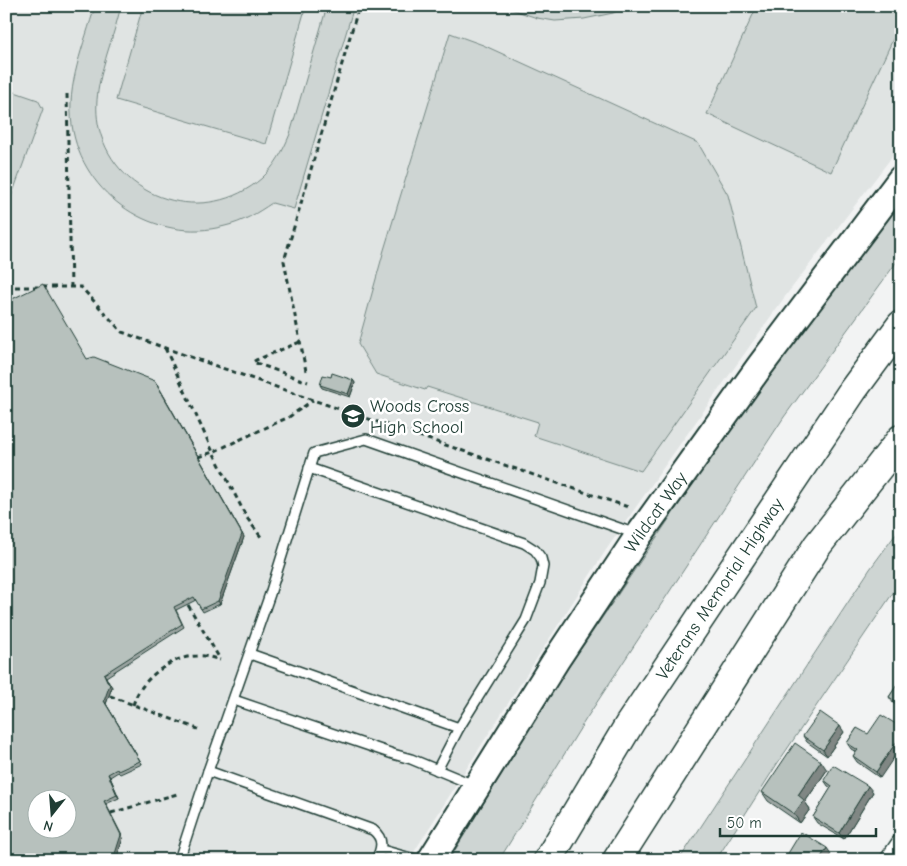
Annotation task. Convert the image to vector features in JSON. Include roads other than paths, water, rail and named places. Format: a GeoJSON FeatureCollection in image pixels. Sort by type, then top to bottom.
{"type":"FeatureCollection","features":[{"type":"Feature","properties":{"kind":"highway","name":"Veterans Memorial Highway"},"geometry":{"type":"LineString","coordinates":[[548,860],[630,723],[853,390],[901,325]]}},
{"type":"Feature","properties":{"kind":"highway"},"geometry":{"type":"LineString","coordinates":[[617,860],[817,546],[901,440]]}},
{"type":"Feature","properties":{"kind":"street","name":"Wildcat Way"},"geometry":{"type":"LineString","coordinates":[[431,860],[556,660],[646,525],[760,366],[901,179]]}},
{"type":"Feature","properties":{"kind":"street"},"geometry":{"type":"LineString","coordinates":[[890,860],[901,844]]}},
{"type":"Feature","properties":{"kind":"lane"},"geometry":{"type":"LineString","coordinates":[[179,860],[270,594],[314,453],[366,439],[646,525]]}},
{"type":"Feature","properties":{"kind":"lane"},"geometry":{"type":"LineString","coordinates":[[309,468],[524,543],[535,550],[541,558],[540,583],[526,620],[459,728],[437,770]]}},
{"type":"Feature","properties":{"kind":"lane"},"geometry":{"type":"LineString","coordinates":[[250,654],[459,728]]}},
{"type":"Feature","properties":{"kind":"lane"},"geometry":{"type":"LineString","coordinates":[[234,700],[411,760],[476,786]]}},
{"type":"Feature","properties":{"kind":"lane"},"geometry":{"type":"LineString","coordinates":[[208,771],[373,830],[379,835],[382,850],[376,860]]}},
{"type":"Feature","properties":{"kind":"lane"},"geometry":{"type":"LineString","coordinates":[[382,850],[418,860]]}},
{"type":"Feature","properties":{"kind":"place","name":"Woods Cross High School"},"geometry":{"type":"Point","coordinates":[353,416]}}]}
